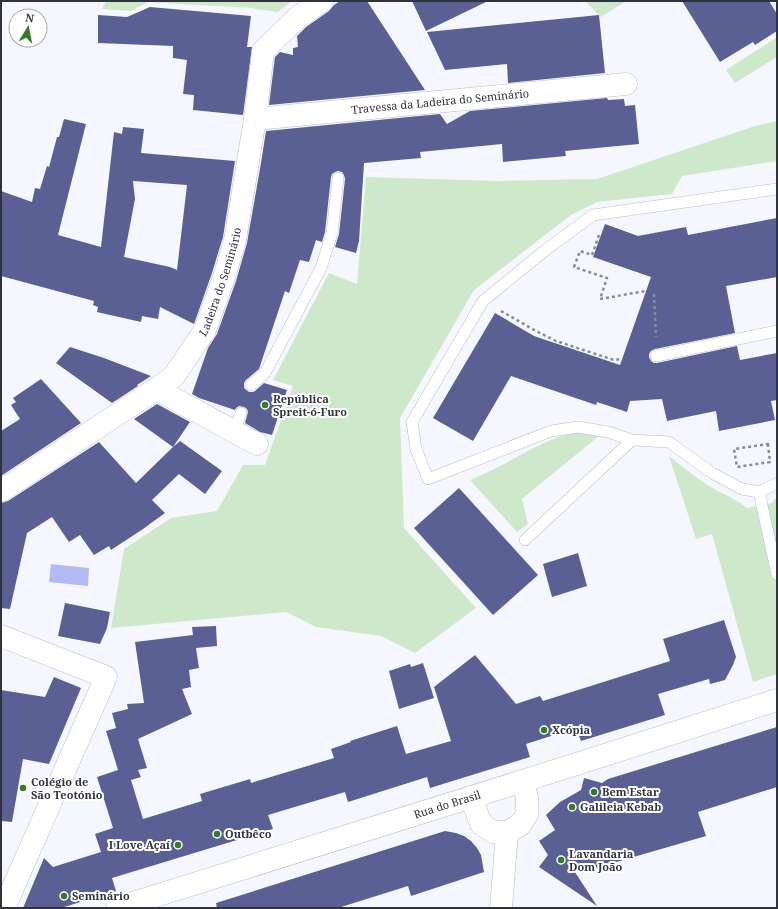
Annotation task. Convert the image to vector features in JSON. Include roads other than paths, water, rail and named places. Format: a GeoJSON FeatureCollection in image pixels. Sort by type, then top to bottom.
{"type":"FeatureCollection","features":[{"type":"Feature","properties":{"kind":"street","name":"Ladeira do Seminário"},"geometry":{"type":"LineString","coordinates":[[1,491],[174,376],[205,330],[224,277],[235,240],[255,119],[263,51],[298,17],[322,1]]}},
{"type":"Feature","properties":{"kind":"street","name":"Travessa da Ladeira do Seminário"},"geometry":{"type":"LineString","coordinates":[[255,119],[626,84]]}},
{"type":"Feature","properties":{"kind":"street"},"geometry":{"type":"LineString","coordinates":[[156,389],[237,422],[257,444]]}},
{"type":"Feature","properties":{"kind":"street"},"geometry":{"type":"LineString","coordinates":[[1,636],[106,677],[4,908]]}},
{"type":"Feature","properties":{"kind":"street","name":"Rua do Brasil"},"geometry":{"type":"LineString","coordinates":[[117,908],[777,700]]}},
{"type":"Feature","properties":{"kind":"street"},"geometry":{"type":"LineString","coordinates":[[470,797],[481,824],[493,832],[507,832],[520,825],[527,814],[527,798],[523,781]]}},
{"type":"Feature","properties":{"kind":"street"},"geometry":{"type":"LineString","coordinates":[[501,908],[507,832]]}},
{"type":"Feature","properties":{"kind":"lane"},"geometry":{"type":"LineString","coordinates":[[251,385],[265,373],[321,268],[332,233],[338,178]]}},
{"type":"Feature","properties":{"kind":"lane"},"geometry":{"type":"LineString","coordinates":[[777,189],[593,215],[543,252],[484,301],[412,422],[416,449],[428,479],[551,431],[578,427],[608,432],[632,440],[669,442],[712,473],[742,489],[759,492],[777,483]]}},
{"type":"Feature","properties":{"kind":"lane"},"geometry":{"type":"LineString","coordinates":[[656,356],[777,332]]}},
{"type":"Feature","properties":{"kind":"lane"},"geometry":{"type":"LineString","coordinates":[[525,540],[632,440]]}},
{"type":"Feature","properties":{"kind":"lane"},"geometry":{"type":"LineString","coordinates":[[759,492],[777,574]]}},
{"type":"Feature","properties":{"kind":"water"},"geometry":{"type":"Polygon","coordinates":[[[51,564],[89,568],[88,586],[49,582],[51,564]]]}},
{"type":"Feature","properties":{"kind":"place","name":"República Spreit-ó-Furo"},"geometry":{"type":"Point","coordinates":[265,405]}},
{"type":"Feature","properties":{"kind":"place","name":"Xcópia"},"geometry":{"type":"Point","coordinates":[544,730]}},
{"type":"Feature","properties":{"kind":"place","name":"Colégio de São Teotónio"},"geometry":{"type":"Point","coordinates":[23,788]}},
{"type":"Feature","properties":{"kind":"place","name":"Bem Estar"},"geometry":{"type":"Point","coordinates":[594,792]}},
{"type":"Feature","properties":{"kind":"place","name":"Galileia Kebab"},"geometry":{"type":"Point","coordinates":[572,807]}},
{"type":"Feature","properties":{"kind":"place","name":"Outbêco"},"geometry":{"type":"Point","coordinates":[217,834]}},
{"type":"Feature","properties":{"kind":"place","name":"I Love Açaí"},"geometry":{"type":"Point","coordinates":[178,845]}},
{"type":"Feature","properties":{"kind":"place","name":"Lavandaria Dom João"},"geometry":{"type":"Point","coordinates":[561,860]}},
{"type":"Feature","properties":{"kind":"place","name":"Seminário"},"geometry":{"type":"Point","coordinates":[64,896]}}]}
